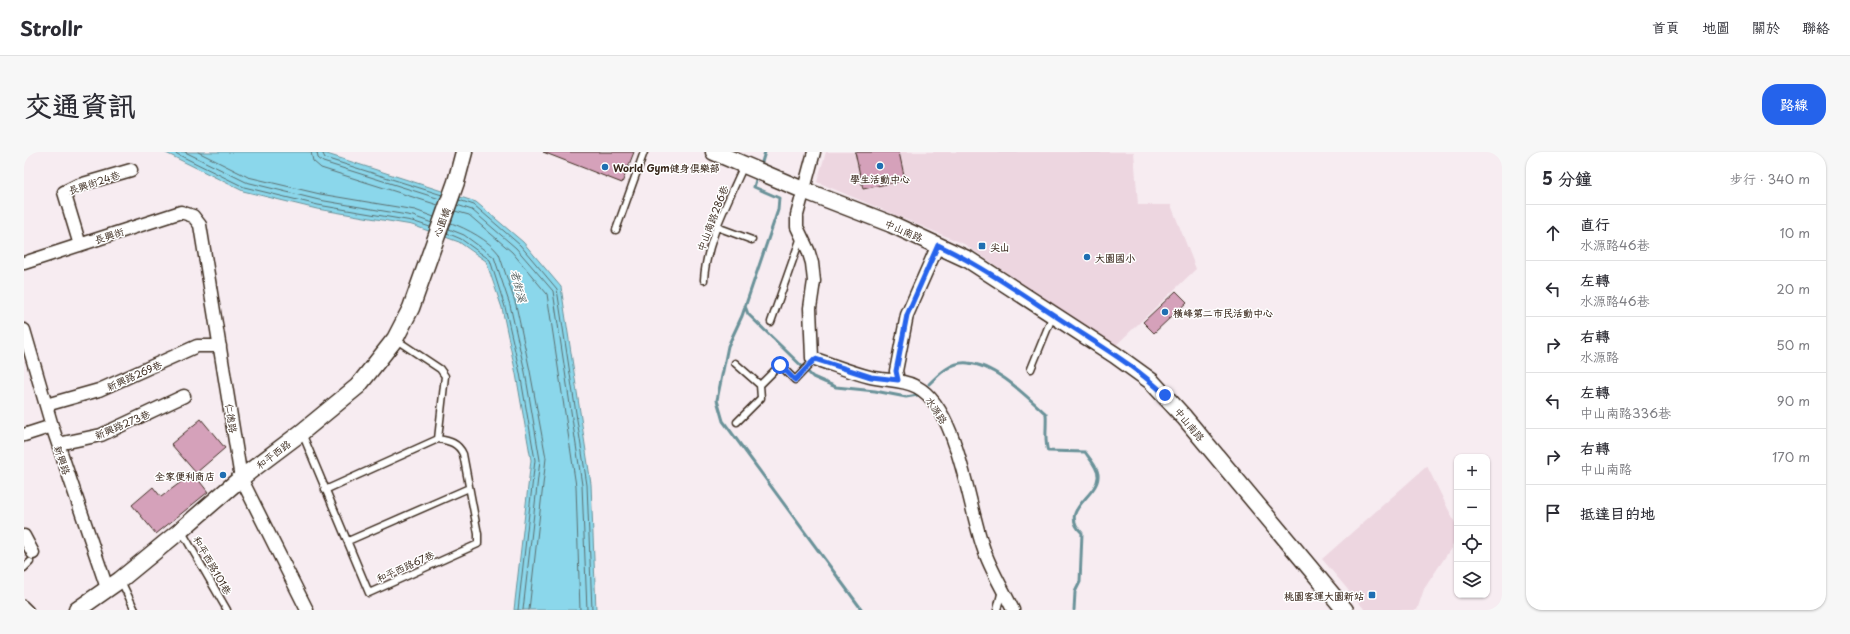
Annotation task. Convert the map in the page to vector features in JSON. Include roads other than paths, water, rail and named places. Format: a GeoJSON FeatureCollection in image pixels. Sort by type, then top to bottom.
{"type":"FeatureCollection","features":[{"type":"Feature","properties":{"kind":"main road","name":"心園橋"},"geometry":{"type":"LineString","coordinates":[[426,263],[456,182],[464,152]]}},
{"type":"Feature","properties":{"kind":"main road","name":"中山南路"},"geometry":{"type":"LineString","coordinates":[[714,152],[802,190],[891,224],[969,260],[1151,381],[1165,395],[1345,610]]}},
{"type":"Feature","properties":{"kind":"main road","name":"和平西路"},"geometry":{"type":"LineString","coordinates":[[77,610],[120,580],[241,478],[302,432],[358,386],[395,339],[411,308],[426,263]]}},
{"type":"Feature","properties":{"kind":"street"},"geometry":{"type":"LineString","coordinates":[[813,362],[810,308],[814,281],[812,263],[797,228],[797,215],[802,190],[814,152]]}},
{"type":"Feature","properties":{"kind":"street","name":"長興街24巷"},"geometry":{"type":"LineString","coordinates":[[80,245],[64,192],[76,186],[131,170]]}},
{"type":"Feature","properties":{"kind":"street","name":"長興街"},"geometry":{"type":"LineString","coordinates":[[24,263],[181,212],[193,216]]}},
{"type":"Feature","properties":{"kind":"street","name":"仁德路"},"geometry":{"type":"LineString","coordinates":[[193,216],[200,224],[241,478],[307,610]]}},
{"type":"Feature","properties":{"kind":"street"},"geometry":{"type":"LineString","coordinates":[[898,380],[896,371],[907,315],[938,245]]}},
{"type":"Feature","properties":{"kind":"street","name":"新興路"},"geometry":{"type":"LineString","coordinates":[[24,330],[52,426],[107,588]]}},
{"type":"Feature","properties":{"kind":"street","name":"新興路269巷"},"geometry":{"type":"LineString","coordinates":[[46,405],[100,390],[197,346],[220,346]]}},
{"type":"Feature","properties":{"kind":"street","name":"水源路"},"geometry":{"type":"LineString","coordinates":[[813,362],[871,377],[898,380],[917,387],[927,394],[947,424],[956,446],[983,548],[1013,610]]}},
{"type":"Feature","properties":{"kind":"street","name":"新興路273巷"},"geometry":{"type":"LineString","coordinates":[[58,444],[101,435],[184,396]]}},
{"type":"Feature","properties":{"kind":"street"},"geometry":{"type":"LineString","coordinates":[[24,435],[52,426]]}},
{"type":"Feature","properties":{"kind":"street"},"geometry":{"type":"LineString","coordinates":[[24,536],[31,558]]}},
{"type":"Feature","properties":{"kind":"lane"},"geometry":{"type":"LineString","coordinates":[[616,230],[644,152]]}},
{"type":"Feature","properties":{"kind":"lane","name":"中山南路286巷"},"geometry":{"type":"LineString","coordinates":[[704,280],[704,269],[717,227],[744,164]]}},
{"type":"Feature","properties":{"kind":"lane"},"geometry":{"type":"LineString","coordinates":[[717,227],[752,240]]}},
{"type":"Feature","properties":{"kind":"lane"},"geometry":{"type":"LineString","coordinates":[[772,322],[801,236]]}},
{"type":"Feature","properties":{"kind":"lane"},"geometry":{"type":"LineString","coordinates":[[1031,369],[1053,315]]}},
{"type":"Feature","properties":{"kind":"lane"},"geometry":{"type":"LineString","coordinates":[[395,339],[440,369],[445,376],[438,439]]}},
{"type":"Feature","properties":{"kind":"lane"},"geometry":{"type":"LineString","coordinates":[[760,385],[780,365],[795,380],[813,362]]}},
{"type":"Feature","properties":{"kind":"lane"},"geometry":{"type":"LineString","coordinates":[[735,363],[760,385],[761,398],[737,422]]}},
{"type":"Feature","properties":{"kind":"lane","name":"和平西路67巷"},"geometry":{"type":"LineString","coordinates":[[302,432],[325,490],[348,541],[368,593],[478,544],[478,534],[469,488]]}},
{"type":"Feature","properties":{"kind":"lane"},"geometry":{"type":"LineString","coordinates":[[325,490],[438,439],[451,442],[460,448],[463,454],[469,488],[348,541]]}},
{"type":"Feature","properties":{"kind":"lane","name":"和平西路101巷"},"geometry":{"type":"LineString","coordinates":[[181,530],[227,610]]}},
{"type":"Feature","properties":{"kind":"lane"},"geometry":{"type":"LineString","coordinates":[[24,568],[31,558]]}},
{"type":"Feature","properties":{"kind":"lane"},"geometry":{"type":"LineString","coordinates":[[120,580],[135,610]]}},
{"type":"Feature","properties":{"kind":"lane"},"geometry":{"type":"LineString","coordinates":[[997,610],[1003,589]]}},
{"type":"Feature","properties":{"kind":"lane"},"geometry":{"type":"LineString","coordinates":[[24,604],[30,610]]}},
{"type":"Feature","properties":{"kind":"water","name":"老街溪"},"geometry":{"type":"Polygon","coordinates":[[[164,152],[307,152],[327,154],[476,202],[523,242],[561,287],[591,484],[596,610],[514,610],[531,460],[516,374],[502,308],[486,261],[459,242],[412,225],[317,209],[243,191],[164,152]]]}},
{"type":"Feature","properties":{"kind":"waterway"},"geometry":{"type":"LineString","coordinates":[[762,162],[765,152]]}},
{"type":"Feature","properties":{"kind":"waterway"},"geometry":{"type":"LineString","coordinates":[[756,180],[754,187],[779,198],[778,210],[742,316],[728,346],[717,400],[723,421],[862,610]]}},
{"type":"Feature","properties":{"kind":"waterway"},"geometry":{"type":"LineString","coordinates":[[745,306],[748,314],[813,377],[836,387],[875,391],[906,397],[918,395]]}},
{"type":"Feature","properties":{"kind":"waterway"},"geometry":{"type":"LineString","coordinates":[[929,384],[946,369],[957,364],[968,363],[989,369],[1010,382],[1046,414],[1046,439],[1048,451],[1085,452],[1094,464],[1098,474],[1096,484],[1076,510],[1074,517],[1076,525],[1082,533],[1080,582],[1075,592],[1074,610]]}},
{"type":"Feature","properties":{"kind":"place","name":"學生活動中心"},"geometry":{"type":"Point","coordinates":[880,166]}},
{"type":"Feature","properties":{"kind":"place","name":"World Gym健身俱樂部"},"geometry":{"type":"Point","coordinates":[605,167]}},
{"type":"Feature","properties":{"kind":"place","name":"尖山"},"geometry":{"type":"Point","coordinates":[982,246]}},
{"type":"Feature","properties":{"kind":"place","name":"大園國小"},"geometry":{"type":"Point","coordinates":[1087,257]}},
{"type":"Feature","properties":{"kind":"place","name":"橫峰第二市民活動中心"},"geometry":{"type":"Point","coordinates":[1165,312]}},
{"type":"Feature","properties":{"kind":"place","name":"全家便利商店"},"geometry":{"type":"Point","coordinates":[223,475]}},
{"type":"Feature","properties":{"kind":"place","name":"桃園客運大園新站"},"geometry":{"type":"Point","coordinates":[1372,595]}}]}
